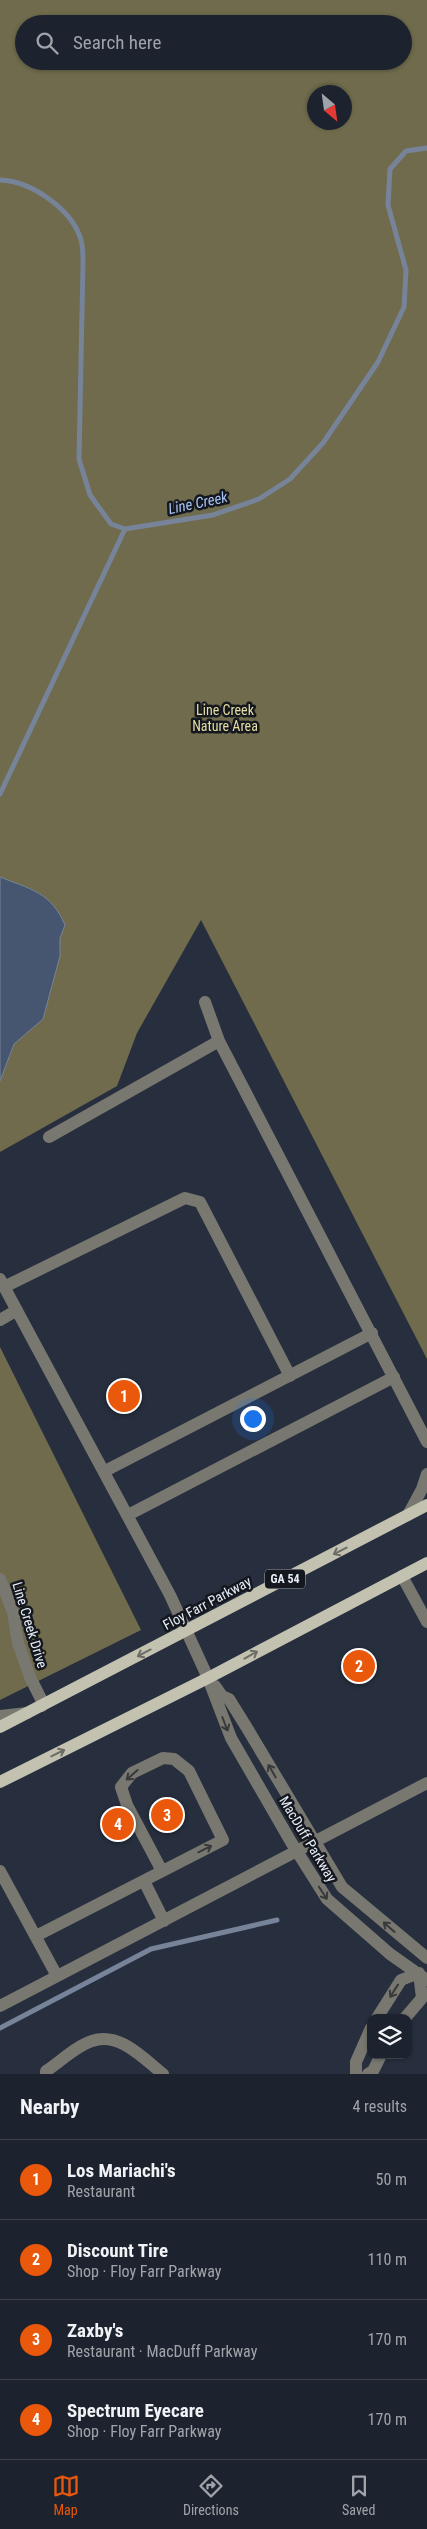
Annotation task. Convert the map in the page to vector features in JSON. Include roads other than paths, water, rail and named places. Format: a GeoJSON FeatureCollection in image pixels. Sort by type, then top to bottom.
{"type":"FeatureCollection","features":[{"type":"Feature","properties":{"kind":"main road","name":"Floy Farr Parkway"},"geometry":{"type":"LineString","coordinates":[[0,1727],[427,1505]]}},
{"type":"Feature","properties":{"kind":"main road"},"geometry":{"type":"LineString","coordinates":[[0,1782],[208,1678],[427,1563]]}},
{"type":"Feature","properties":{"kind":"street"},"geometry":{"type":"LineString","coordinates":[[205,1002],[219,1041],[427,1442]]}},
{"type":"Feature","properties":{"kind":"street"},"geometry":{"type":"LineString","coordinates":[[49,1137],[219,1041]]}},
{"type":"Feature","properties":{"kind":"street"},"geometry":{"type":"LineString","coordinates":[[2,1283],[185,1198],[200,1202],[290,1376]]}},
{"type":"Feature","properties":{"kind":"street","name":"MacDuff Parkway"},"geometry":{"type":"LineString","coordinates":[[2,1283],[105,1471],[187,1630],[231,1738],[297,1851],[327,1899],[390,1954],[423,1976]]}},
{"type":"Feature","properties":{"kind":"street"},"geometry":{"type":"LineString","coordinates":[[0,1320],[17,1310]]}},
{"type":"Feature","properties":{"kind":"street"},"geometry":{"type":"LineString","coordinates":[[105,1471],[372,1333]]}},
{"type":"Feature","properties":{"kind":"street"},"geometry":{"type":"LineString","coordinates":[[128,1515],[394,1377]]}},
{"type":"Feature","properties":{"kind":"street"},"geometry":{"type":"LineString","coordinates":[[408,1515],[422,1489],[427,1474]]}},
{"type":"Feature","properties":{"kind":"street"},"geometry":{"type":"LineString","coordinates":[[402,1576],[427,1622]]}},
{"type":"Feature","properties":{"kind":"street","name":"Line Creek Drive"},"geometry":{"type":"LineString","coordinates":[[0,1579],[13,1612],[18,1643],[42,1706]]}},
{"type":"Feature","properties":{"kind":"street","name":"MacDuff Parkway"},"geometry":{"type":"LineString","coordinates":[[208,1678],[222,1696],[229,1699],[243,1720],[342,1887],[427,1959]]}},
{"type":"Feature","properties":{"kind":"street"},"geometry":{"type":"LineString","coordinates":[[0,1716],[27,1713]]}},
{"type":"Feature","properties":{"kind":"street"},"geometry":{"type":"LineString","coordinates":[[36,1936],[223,1840],[189,1772],[174,1759],[162,1758],[132,1773],[121,1786],[127,1805],[162,1871]]}},
{"type":"Feature","properties":{"kind":"street"},"geometry":{"type":"LineString","coordinates":[[0,2006],[427,1783]]}},
{"type":"Feature","properties":{"kind":"street"},"geometry":{"type":"LineString","coordinates":[[0,1871],[57,1976]]}},
{"type":"Feature","properties":{"kind":"street"},"geometry":{"type":"LineString","coordinates":[[144,1881],[164,1921]]}},
{"type":"Feature","properties":{"kind":"street"},"geometry":{"type":"LineString","coordinates":[[408,2014],[422,1998],[423,1976],[427,1959]]}},
{"type":"Feature","properties":{"kind":"street"},"geometry":{"type":"LineString","coordinates":[[380,2014],[401,1980],[423,1976]]}},
{"type":"Feature","properties":{"kind":"street"},"geometry":{"type":"LineString","coordinates":[[356,2074],[356,2062],[367,2037]]}},
{"type":"Feature","properties":{"kind":"street"},"geometry":{"type":"LineString","coordinates":[[46,2074],[46,2071],[91,2041],[106,2038],[125,2044],[163,2074]]}},
{"type":"Feature","properties":{"kind":"street"},"geometry":{"type":"LineString","coordinates":[[368,2074],[373,2071],[379,2059]]}},
{"type":"Feature","properties":{"kind":"water"},"geometry":{"type":"Polygon","coordinates":[[[0,877],[30,889],[46,898],[53,905],[65,925],[60,938],[60,956],[43,1019],[14,1044],[0,1081],[0,877]]]}},
{"type":"Feature","properties":{"kind":"waterway","name":"Line Creek"},"geometry":{"type":"LineString","coordinates":[[0,180],[24,185],[49,199],[69,218],[81,240],[83,263],[79,459],[90,495],[111,524],[125,529],[213,515],[259,499],[290,479],[323,443],[378,362],[404,307],[406,270],[388,205],[390,169],[406,151],[427,148]]}},
{"type":"Feature","properties":{"kind":"waterway"},"geometry":{"type":"LineString","coordinates":[[0,794],[125,529]]}},
{"type":"Feature","properties":{"kind":"waterway"},"geometry":{"type":"LineString","coordinates":[[0,2028],[151,1949],[277,1920]]}},
{"type":"Feature","properties":{"kind":"place","name":"Los Mariachi's"},"geometry":{"type":"Point","coordinates":[124,1396]}},
{"type":"Feature","properties":{"kind":"place","name":"Discount Tire"},"geometry":{"type":"Point","coordinates":[359,1666]}},
{"type":"Feature","properties":{"kind":"place","name":"Zaxby's"},"geometry":{"type":"Point","coordinates":[167,1815]}},
{"type":"Feature","properties":{"kind":"place","name":"Spectrum Eyecare"},"geometry":{"type":"Point","coordinates":[118,1824]}},
{"type":"Feature","properties":{"kind":"park label","name":"Line Creek Nature Area"},"geometry":{"type":"Point","coordinates":[225,718]}}]}
